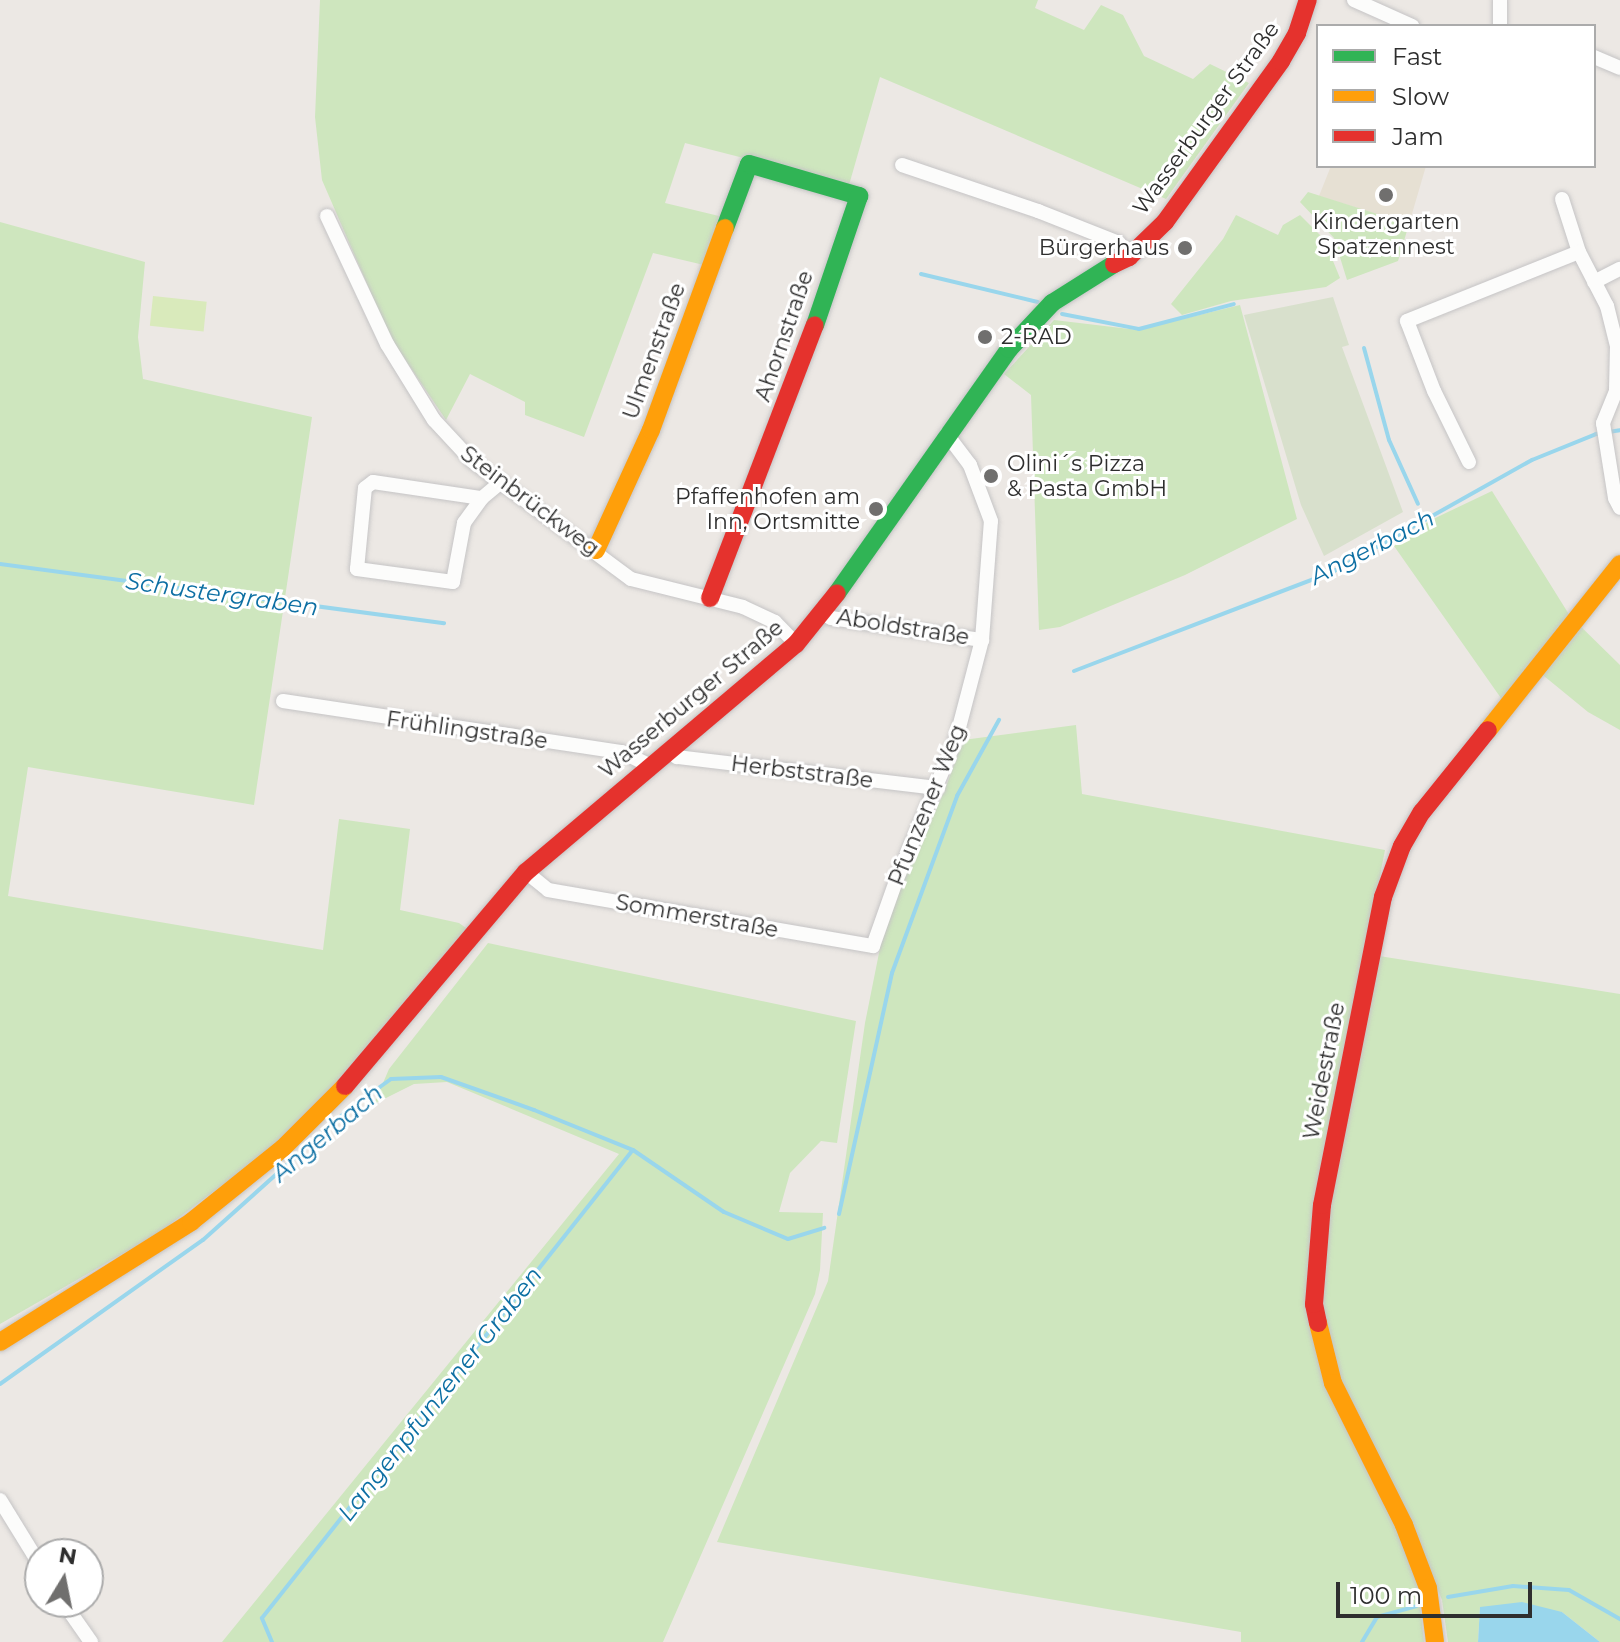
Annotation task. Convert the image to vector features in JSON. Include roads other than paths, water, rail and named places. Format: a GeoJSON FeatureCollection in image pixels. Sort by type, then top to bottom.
{"type":"FeatureCollection","features":[{"type":"Feature","properties":{"kind":"street","name":"Wasserburger Straße"},"geometry":{"type":"LineString","coordinates":[[0,1342],[191,1222],[283,1148],[367,1064],[526,872],[796,644],[823,613],[1009,349],[1052,303],[1087,278],[1129,257],[1165,222],[1281,61],[1297,33],[1308,0]]}},
{"type":"Feature","properties":{"kind":"street"},"geometry":{"type":"LineString","coordinates":[[1354,0],[1408,24]]}},
{"type":"Feature","properties":{"kind":"street"},"geometry":{"type":"LineString","coordinates":[[1500,0],[1500,24]]}},
{"type":"Feature","properties":{"kind":"street"},"geometry":{"type":"LineString","coordinates":[[1596,58],[1620,68]]}},
{"type":"Feature","properties":{"kind":"street","name":"Ulmenstraße"},"geometry":{"type":"LineString","coordinates":[[596,550],[651,430],[749,164]]}},
{"type":"Feature","properties":{"kind":"street","name":"Ahornstraße"},"geometry":{"type":"LineString","coordinates":[[710,598],[793,389],[859,196],[749,164]]}},
{"type":"Feature","properties":{"kind":"street"},"geometry":{"type":"LineString","coordinates":[[902,165],[1038,211],[1119,243],[1129,257]]}},
{"type":"Feature","properties":{"kind":"street"},"geometry":{"type":"LineString","coordinates":[[1562,199],[1579,252],[1607,306],[1617,346],[1618,390],[1603,423],[1615,498],[1620,508]]}},
{"type":"Feature","properties":{"kind":"street","name":"Steinbrückweg"},"geometry":{"type":"LineString","coordinates":[[327,216],[387,344],[424,406],[472,461],[596,550],[631,579],[687,596],[710,598],[775,622],[796,644]]}},
{"type":"Feature","properties":{"kind":"street"},"geometry":{"type":"LineString","coordinates":[[1469,462],[1434,391],[1407,321],[1579,252]]}},
{"type":"Feature","properties":{"kind":"street"},"geometry":{"type":"LineString","coordinates":[[1594,282],[1620,269]]}},
{"type":"Feature","properties":{"kind":"street","name":"Pfunzener Weg"},"geometry":{"type":"LineString","coordinates":[[873,946],[896,881],[938,788],[956,739],[982,640],[991,521],[970,465],[947,434]]}},
{"type":"Feature","properties":{"kind":"street"},"geometry":{"type":"LineString","coordinates":[[482,498],[373,482],[365,488],[357,569],[453,582],[464,523],[482,498],[501,482]]}},
{"type":"Feature","properties":{"kind":"street","name":"Weidestraße"},"geometry":{"type":"LineString","coordinates":[[1435,1642],[1428,1588],[1404,1525],[1333,1383],[1321,1341],[1314,1304],[1322,1205],[1383,897],[1402,846],[1445,783],[1620,564]]}},
{"type":"Feature","properties":{"kind":"street","name":"Aboldstraße"},"geometry":{"type":"LineString","coordinates":[[823,613],[831,618],[982,640]]}},
{"type":"Feature","properties":{"kind":"street","name":"Frühlingstraße"},"geometry":{"type":"LineString","coordinates":[[283,701],[622,752],[649,765]]}},
{"type":"Feature","properties":{"kind":"street","name":"Herbststraße"},"geometry":{"type":"LineString","coordinates":[[668,751],[677,757],[938,788]]}},
{"type":"Feature","properties":{"kind":"street","name":"Sommerstraße"},"geometry":{"type":"LineString","coordinates":[[526,872],[548,890],[873,946]]}},
{"type":"Feature","properties":{"kind":"street"},"geometry":{"type":"LineString","coordinates":[[0,1500],[24,1539]]}},
{"type":"Feature","properties":{"kind":"street"},"geometry":{"type":"LineString","coordinates":[[74,1618],[91,1642]]}},
{"type":"Feature","properties":{"kind":"water"},"geometry":{"type":"Polygon","coordinates":[[[1522,1602],[1562,1612],[1600,1642],[1478,1642],[1480,1607],[1522,1602]]]}},
{"type":"Feature","properties":{"kind":"waterway"},"geometry":{"type":"LineString","coordinates":[[921,274],[1038,302]]}},
{"type":"Feature","properties":{"kind":"waterway"},"geometry":{"type":"LineString","coordinates":[[1062,314],[1139,329],[1234,304]]}},
{"type":"Feature","properties":{"kind":"waterway"},"geometry":{"type":"LineString","coordinates":[[1364,348],[1389,440],[1418,504]]}},
{"type":"Feature","properties":{"kind":"waterway","name":"Angerbach"},"geometry":{"type":"LineString","coordinates":[[1074,671],[1334,571],[1532,460],[1596,434],[1620,430]]}},
{"type":"Feature","properties":{"kind":"waterway","name":"Schustergraben"},"geometry":{"type":"LineString","coordinates":[[0,564],[444,623]]}},
{"type":"Feature","properties":{"kind":"waterway","name":"Angerbach"},"geometry":{"type":"LineString","coordinates":[[839,1214],[892,973],[957,796],[999,720]]}},
{"type":"Feature","properties":{"kind":"waterway","name":"Angerbach"},"geometry":{"type":"LineString","coordinates":[[0,1384],[203,1240],[348,1110],[391,1079],[441,1077],[534,1110],[633,1150],[724,1212],[788,1239],[824,1228]]}},
{"type":"Feature","properties":{"kind":"waterway","name":"Langenpfunzener Graben"},"geometry":{"type":"LineString","coordinates":[[272,1642],[262,1618],[632,1151]]}},
{"type":"Feature","properties":{"kind":"waterway"},"geometry":{"type":"LineString","coordinates":[[1448,1597],[1513,1586],[1569,1590],[1620,1619]]}},
{"type":"Feature","properties":{"kind":"waterway"},"geometry":{"type":"LineString","coordinates":[[1362,1642],[1377,1617],[1417,1606]]}},
{"type":"Feature","properties":{"kind":"place","name":"Kindergarten Spatzennest"},"geometry":{"type":"Point","coordinates":[1386,195]}},
{"type":"Feature","properties":{"kind":"place","name":"Bürgerhaus"},"geometry":{"type":"Point","coordinates":[1185,248]}},
{"type":"Feature","properties":{"kind":"place","name":"2-RAD"},"geometry":{"type":"Point","coordinates":[985,337]}},
{"type":"Feature","properties":{"kind":"place","name":"Olini´s Pizza & Pasta GmbH"},"geometry":{"type":"Point","coordinates":[991,476]}},
{"type":"Feature","properties":{"kind":"place","name":"Pfaffenhofen am Inn, Ortsmitte"},"geometry":{"type":"Point","coordinates":[876,509]}}]}
